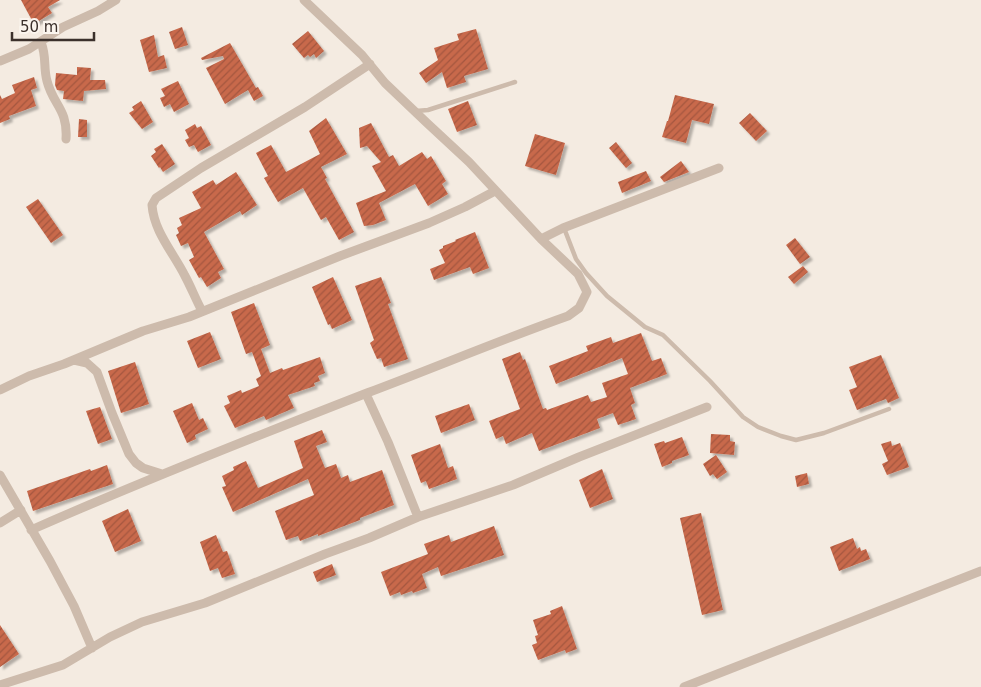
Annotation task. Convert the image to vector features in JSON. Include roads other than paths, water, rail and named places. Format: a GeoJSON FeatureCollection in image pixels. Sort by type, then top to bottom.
{"type":"FeatureCollection","features":[{"type":"Feature","properties":{"kind":"street"},"geometry":{"type":"LineString","coordinates":[[0,61],[29,50],[63,27],[98,11],[116,0]]}},
{"type":"Feature","properties":{"kind":"street"},"geometry":{"type":"LineString","coordinates":[[31,530],[300,418],[366,394],[487,345],[568,316],[579,308],[587,292],[578,274],[540,239],[469,162],[386,83],[370,64],[304,0]]}},
{"type":"Feature","properties":{"kind":"street"},"geometry":{"type":"LineString","coordinates":[[41,42],[45,53],[46,80],[61,108],[67,126],[66,139]]}},
{"type":"Feature","properties":{"kind":"street"},"geometry":{"type":"LineString","coordinates":[[202,312],[184,274],[161,237],[152,211],[152,205],[156,198],[201,168],[305,107],[370,64]]}},
{"type":"Feature","properties":{"kind":"street"},"geometry":{"type":"LineString","coordinates":[[540,239],[563,228],[719,168]]}},
{"type":"Feature","properties":{"kind":"street"},"geometry":{"type":"LineString","coordinates":[[0,390],[29,376],[74,360],[143,331],[202,312],[429,223],[495,191]]}},
{"type":"Feature","properties":{"kind":"street"},"geometry":{"type":"LineString","coordinates":[[74,360],[87,363],[97,372],[129,454],[143,468],[162,474]]}},
{"type":"Feature","properties":{"kind":"street"},"geometry":{"type":"LineString","coordinates":[[366,394],[388,442],[418,517]]}},
{"type":"Feature","properties":{"kind":"street"},"geometry":{"type":"LineString","coordinates":[[0,685],[63,665],[110,637],[142,622],[205,603],[418,517],[512,485],[707,407]]}},
{"type":"Feature","properties":{"kind":"street"},"geometry":{"type":"LineString","coordinates":[[0,475],[74,606],[92,648]]}},
{"type":"Feature","properties":{"kind":"street"},"geometry":{"type":"LineString","coordinates":[[0,523],[21,510]]}},
{"type":"Feature","properties":{"kind":"street"},"geometry":{"type":"LineString","coordinates":[[684,687],[981,571]]}},
{"type":"Feature","properties":{"kind":"lane"},"geometry":{"type":"LineString","coordinates":[[415,111],[428,110],[515,82]]}},
{"type":"Feature","properties":{"kind":"lane"},"geometry":{"type":"LineString","coordinates":[[563,228],[576,258],[596,285],[631,317],[662,336],[710,380],[743,417],[758,427],[796,440],[824,433],[889,409]]}}]}
